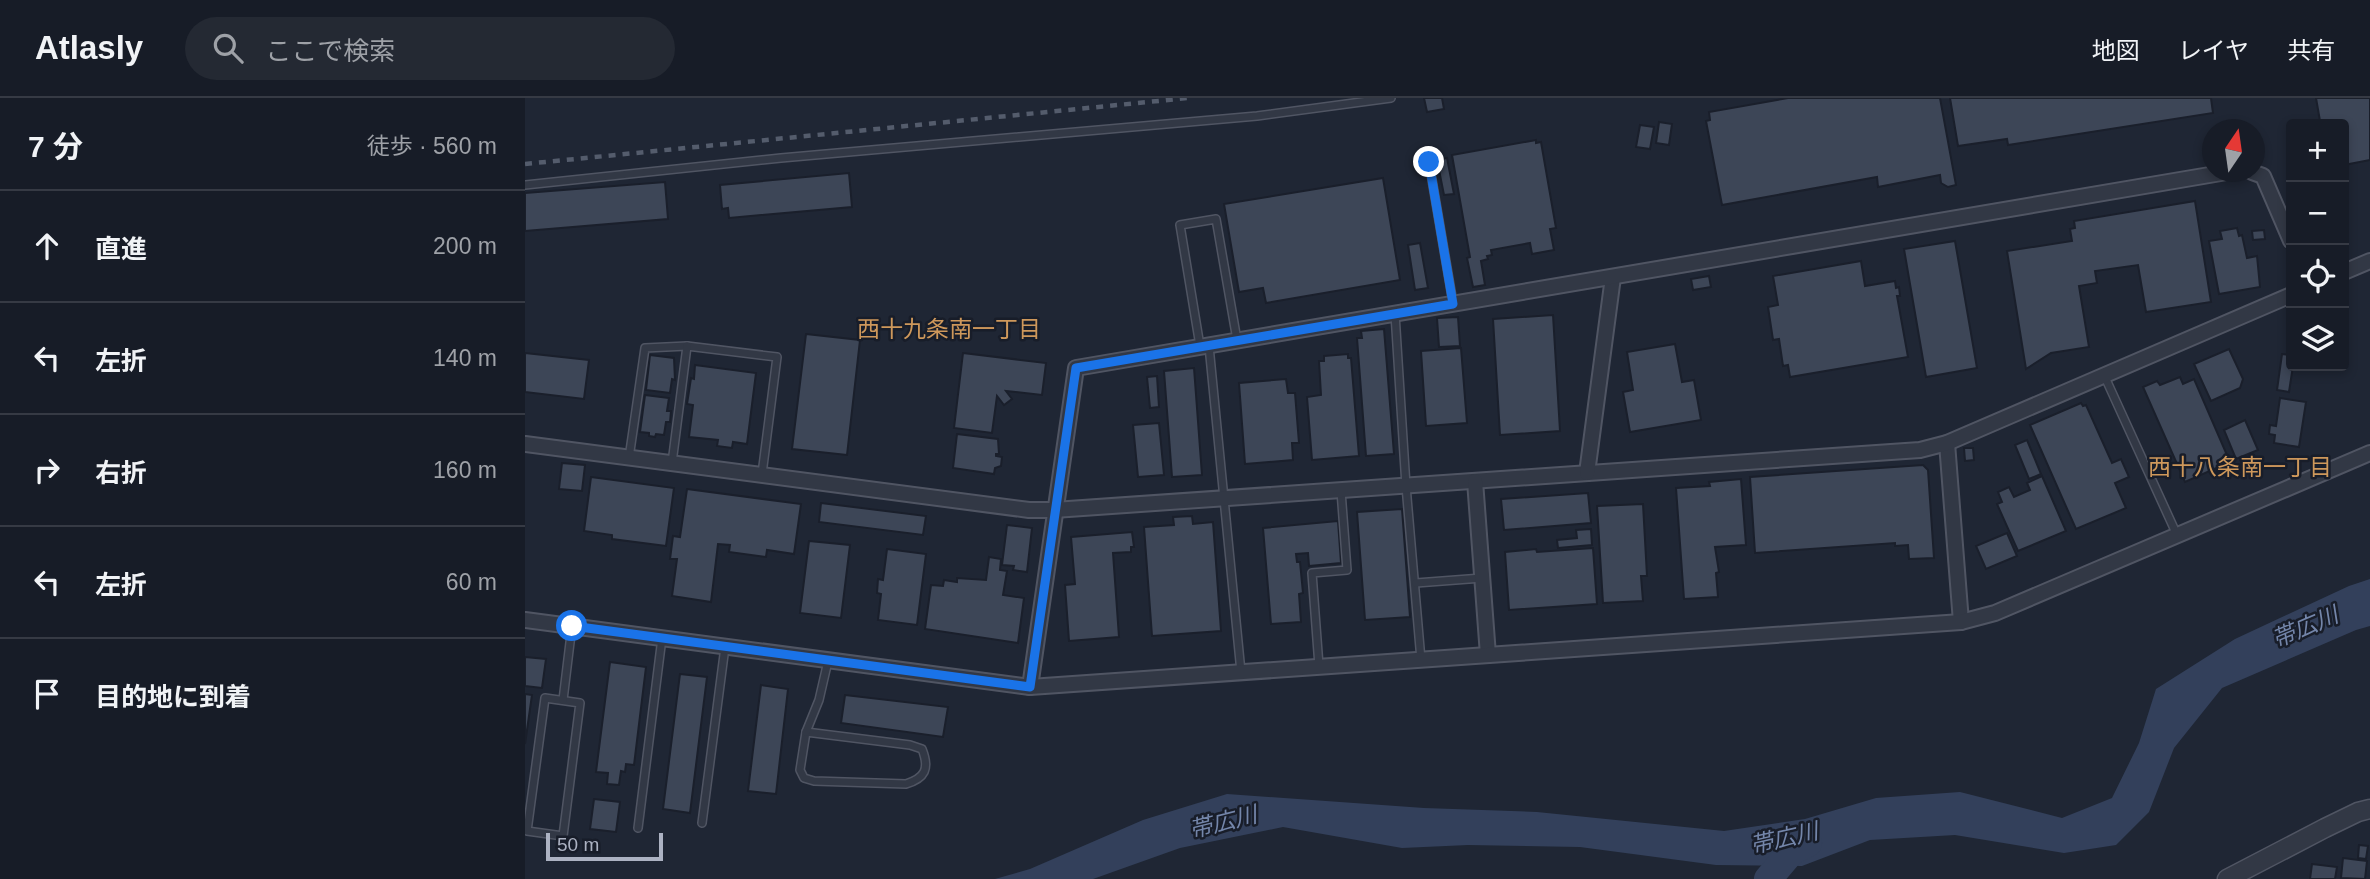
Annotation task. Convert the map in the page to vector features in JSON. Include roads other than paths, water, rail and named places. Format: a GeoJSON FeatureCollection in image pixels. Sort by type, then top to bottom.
{"type":"FeatureCollection","features":[{"type":"Feature","properties":{"kind":"street"},"geometry":{"type":"LineString","coordinates":[[1030,687],[1076,368],[2202,176]]}},
{"type":"Feature","properties":{"kind":"street"},"geometry":{"type":"LineString","coordinates":[[2265,181],[2286,229]]}},
{"type":"Feature","properties":{"kind":"street"},"geometry":{"type":"LineString","coordinates":[[2349,270],[2370,261]]}},
{"type":"Feature","properties":{"kind":"street"},"geometry":{"type":"LineString","coordinates":[[1587,473],[1613,277]]}},
{"type":"Feature","properties":{"kind":"street"},"geometry":{"type":"LineString","coordinates":[[525,444],[1029,510],[1920,450],[1947,443],[2286,297]]}},
{"type":"Feature","properties":{"kind":"street"},"geometry":{"type":"LineString","coordinates":[[1947,443],[1961,622]]}},
{"type":"Feature","properties":{"kind":"street"},"geometry":{"type":"LineString","coordinates":[[525,620],[1030,687],[1961,622],[1995,613],[2370,453]]}},
{"type":"Feature","properties":{"kind":"street"},"geometry":{"type":"LineString","coordinates":[[1475,481],[1487,655]]}},
{"type":"Feature","properties":{"kind":"street"},"geometry":{"type":"LineString","coordinates":[[2227,879],[2325,828],[2370,809]]}},
{"type":"Feature","properties":{"kind":"lane"},"geometry":{"type":"LineString","coordinates":[[525,185],[781,158],[1257,116],[1391,98]]}},
{"type":"Feature","properties":{"kind":"lane"},"geometry":{"type":"LineString","coordinates":[[1429,162],[1453,304]]}},
{"type":"Feature","properties":{"kind":"lane"},"geometry":{"type":"LineString","coordinates":[[1237,340],[1216,219],[1180,225],[1204,346],[1224,498],[1241,672]]}},
{"type":"Feature","properties":{"kind":"lane"},"geometry":{"type":"LineString","coordinates":[[1395,314],[1421,660]]}},
{"type":"Feature","properties":{"kind":"lane"},"geometry":{"type":"LineString","coordinates":[[629,458],[645,348],[687,346],[777,358],[762,474]]}},
{"type":"Feature","properties":{"kind":"lane"},"geometry":{"type":"LineString","coordinates":[[672,463],[687,346]]}},
{"type":"Feature","properties":{"kind":"lane"},"geometry":{"type":"LineString","coordinates":[[2104,375],[2177,535]]}},
{"type":"Feature","properties":{"kind":"lane"},"geometry":{"type":"LineString","coordinates":[[1319,667],[1312,573],[1347,570],[1341,490]]}},
{"type":"Feature","properties":{"kind":"lane"},"geometry":{"type":"LineString","coordinates":[[1416,583],[1482,578]]}},
{"type":"Feature","properties":{"kind":"lane"},"geometry":{"type":"LineString","coordinates":[[563,701],[572,626]]}},
{"type":"Feature","properties":{"kind":"lane"},"geometry":{"type":"LineString","coordinates":[[638,828],[662,638]]}},
{"type":"Feature","properties":{"kind":"lane"},"geometry":{"type":"LineString","coordinates":[[702,823],[725,647]]}},
{"type":"Feature","properties":{"kind":"lane"},"geometry":{"type":"LineString","coordinates":[[806,732],[910,745],[922,749],[926,760],[924,773],[919,780],[906,784],[814,781],[804,778],[800,770],[806,732],[819,700],[828,660]]}},
{"type":"Feature","properties":{"kind":"lane"},"geometry":{"type":"LineString","coordinates":[[545,698],[563,701],[580,703],[563,836],[527,831],[545,698]]}},
{"type":"Feature","properties":{"kind":"water","name":"帯広川"},"geometry":{"type":"Polygon","coordinates":[[[2370,579],[2370,626],[2222,688],[2174,748],[2149,812],[2116,845],[2064,853],[1955,835],[1870,840],[1802,866],[1716,865],[1580,847],[1468,845],[1402,848],[1283,827],[1180,848],[1093,879],[995,879],[1030,869],[1143,820],[1227,794],[1424,808],[1537,812],[1724,831],[1805,819],[1876,798],[1960,792],[2062,818],[2112,798],[2139,743],[2156,689],[2235,639],[2349,586],[2370,579]]]}},
{"type":"Feature","properties":{"kind":"waterway","name":"帯広川"},"geometry":{"type":"LineString","coordinates":[[1768,879],[1791,852],[1808,843]]}},
{"type":"Feature","properties":{"kind":"railway"},"geometry":{"type":"LineString","coordinates":[[525,164],[1188,98]]}},
{"type":"Feature","properties":{"kind":"district","name":"西十九条南一丁目"},"geometry":{"type":"Point","coordinates":[949,329]}},
{"type":"Feature","properties":{"kind":"district","name":"西十八条南一丁目"},"geometry":{"type":"Point","coordinates":[2240,467]}}]}
